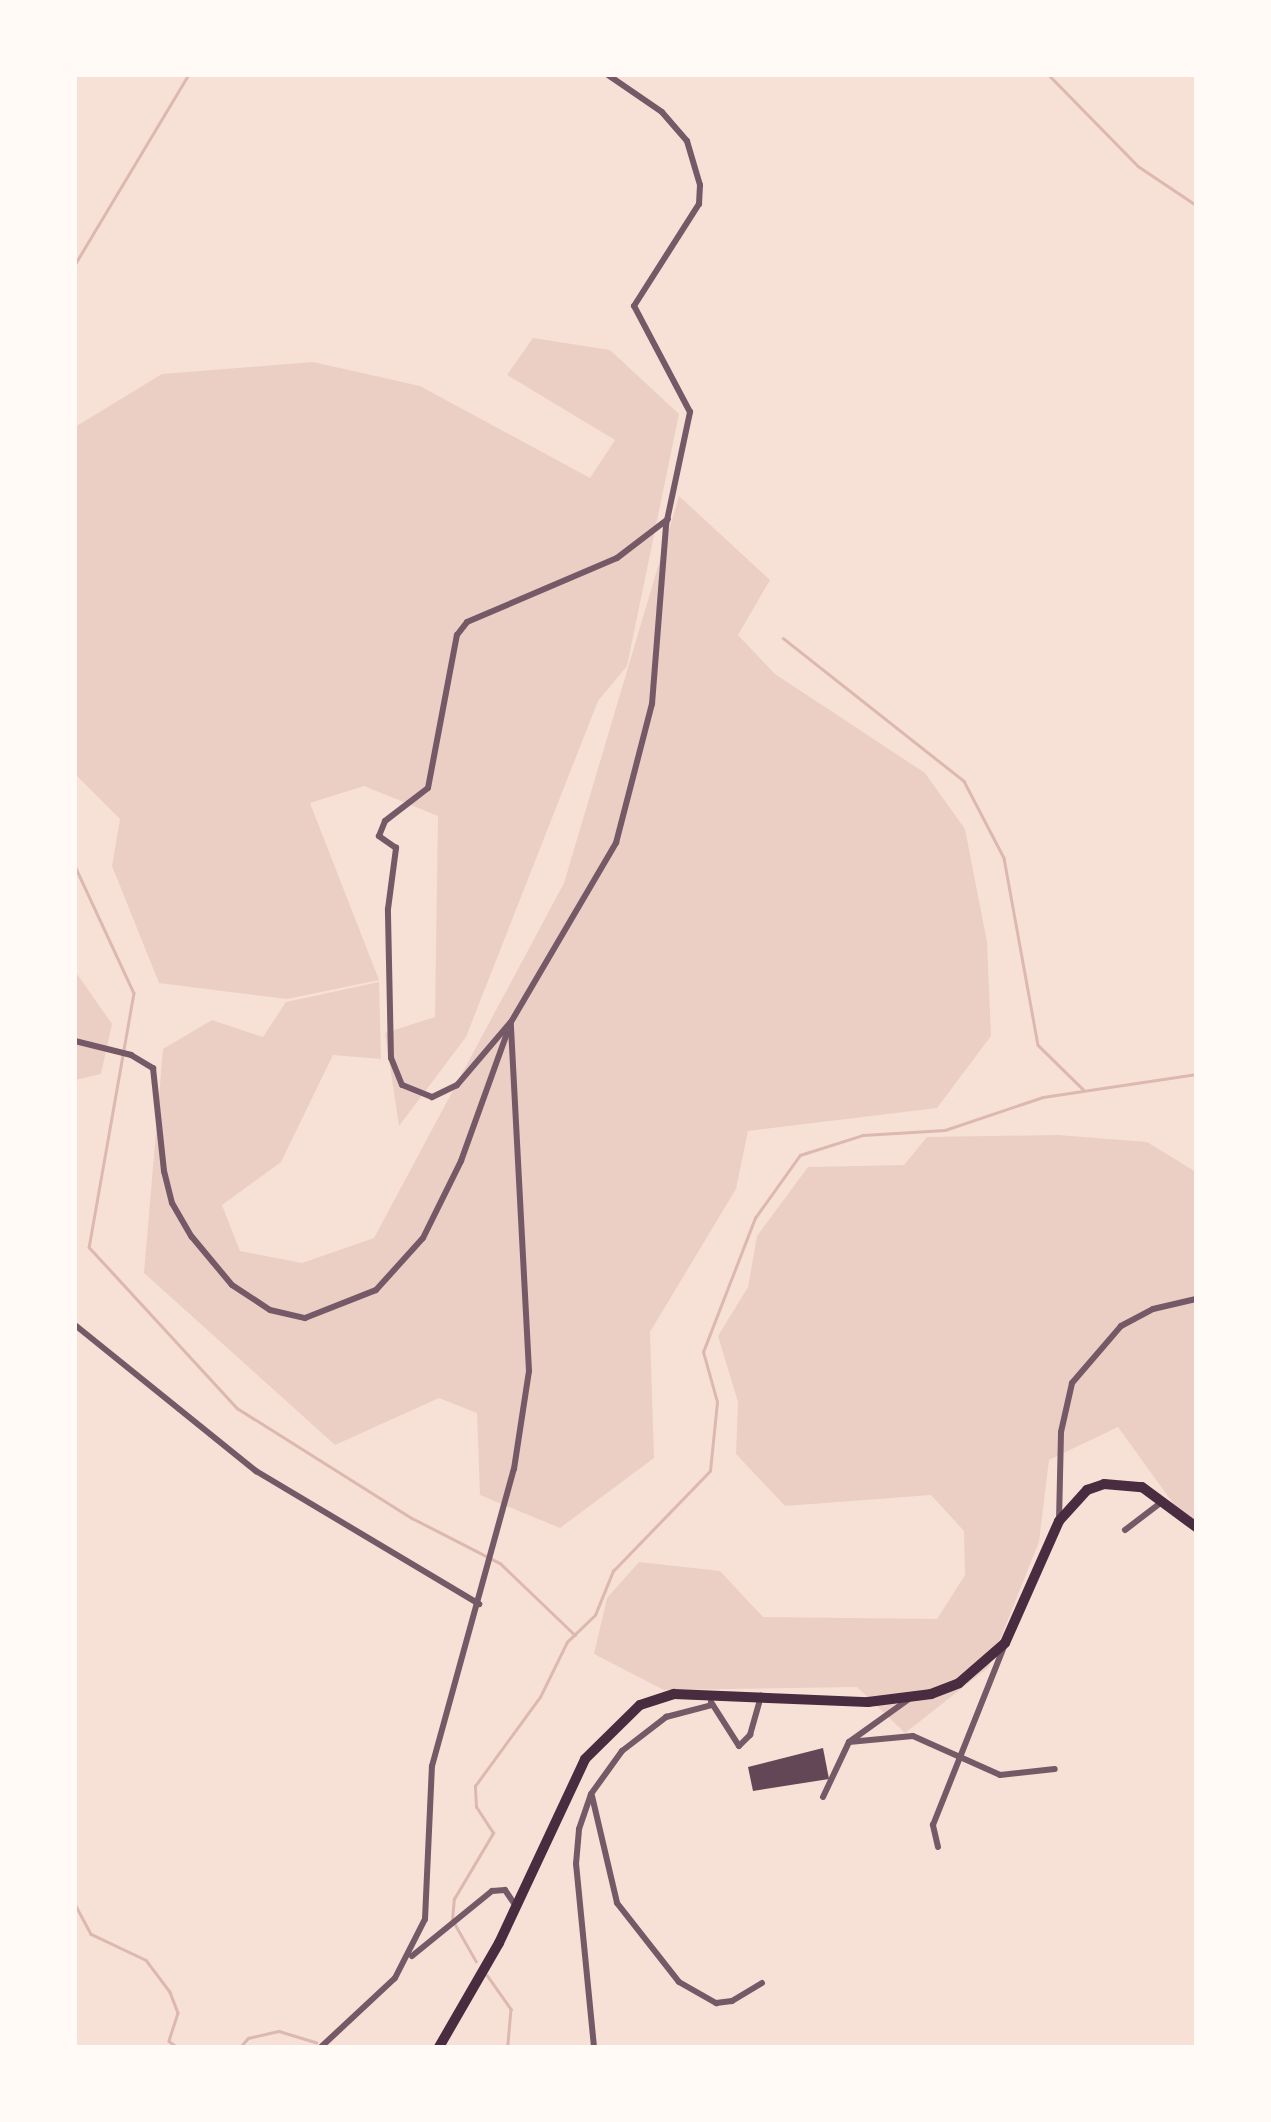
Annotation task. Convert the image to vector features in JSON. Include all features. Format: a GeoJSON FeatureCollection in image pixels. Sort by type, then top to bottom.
{"type":"FeatureCollection","features":[{"type":"Feature","properties":{"kind":"main road"},"geometry":{"type":"LineString","coordinates":[[439,2047],[515,1905],[554,1817],[603,1736],[650,1699],[706,1695],[909,1699],[959,1683],[1005,1643],[1059,1521],[1087,1490],[1104,1484],[1142,1487],[1165,1500],[1196,1527]]}},
{"type":"Feature","properties":{"kind":"street"},"geometry":{"type":"LineString","coordinates":[[608,75],[662,112],[687,141],[700,185],[699,204],[634,306],[690,412],[668,519],[652,704],[630,809],[577,919],[511,1022],[457,1085],[419,1096],[399,1081],[391,1058],[388,909],[396,848],[379,835],[384,821],[428,788],[457,635],[467,622],[617,558],[668,519]]}},
{"type":"Feature","properties":{"kind":"street"},"geometry":{"type":"LineString","coordinates":[[75,1041],[131,1055],[153,1068],[164,1171],[172,1203],[191,1237],[232,1284],[270,1310],[305,1318],[376,1290],[423,1238],[461,1161],[511,1022]]}},
{"type":"Feature","properties":{"kind":"street"},"geometry":{"type":"LineString","coordinates":[[408,1960],[429,1898],[432,1766],[479,1604],[514,1469],[530,1343],[511,1022]]}},
{"type":"Feature","properties":{"kind":"street"},"geometry":{"type":"LineString","coordinates":[[1059,1521],[1061,1432],[1073,1383],[1121,1326],[1153,1309],[1196,1299]]}},
{"type":"Feature","properties":{"kind":"street"},"geometry":{"type":"LineString","coordinates":[[75,1325],[256,1471],[479,1604]]}},
{"type":"Feature","properties":{"kind":"street"},"geometry":{"type":"LineString","coordinates":[[1125,1530],[1165,1500]]}},
{"type":"Feature","properties":{"kind":"street"},"geometry":{"type":"LineString","coordinates":[[938,1847],[933,1825],[957,1757],[1005,1643]]}},
{"type":"Feature","properties":{"kind":"street"},"geometry":{"type":"LineString","coordinates":[[706,1695],[738,1746],[750,1735],[761,1696]]}},
{"type":"Feature","properties":{"kind":"street"},"geometry":{"type":"LineString","coordinates":[[823,1797],[849,1742],[909,1699]]}},
{"type":"Feature","properties":{"kind":"street"},"geometry":{"type":"LineString","coordinates":[[593,2047],[576,1864],[592,1794],[622,1751],[666,1717],[712,1705]]}},
{"type":"Feature","properties":{"kind":"street"},"geometry":{"type":"LineString","coordinates":[[849,1742],[913,1736],[1000,1775],[1055,1769]]}},
{"type":"Feature","properties":{"kind":"street"},"geometry":{"type":"LineString","coordinates":[[592,1794],[617,1903],[678,1982],[716,2003],[732,2001],[762,1983]]}},
{"type":"Feature","properties":{"kind":"street"},"geometry":{"type":"LineString","coordinates":[[321,2047],[377,1999],[408,1960],[492,1891],[506,1890],[515,1905]]}},
{"type":"Feature","properties":{"kind":"shaded area"},"geometry":{"type":"Polygon","coordinates":[[[533,338],[610,350],[679,414],[627,666],[598,701],[466,1037],[399,1126],[385,1033],[435,1017],[438,816],[364,786],[310,803],[379,980],[287,999],[159,983],[112,866],[120,819],[75,774],[75,427],[162,374],[313,362],[420,386],[590,478],[615,440],[507,375],[533,338]]]}},
{"type":"Feature","properties":{"kind":"shaded area"},"geometry":{"type":"Polygon","coordinates":[[[679,496],[770,580],[738,635],[775,674],[925,773],[965,829],[987,942],[991,1036],[937,1108],[748,1131],[736,1189],[650,1332],[654,1458],[560,1528],[480,1495],[477,1413],[439,1398],[335,1445],[144,1273],[163,1049],[212,1020],[263,1037],[286,1002],[379,982],[381,1059],[333,1055],[281,1162],[222,1205],[240,1251],[302,1263],[374,1238],[564,883],[679,496]]]}},
{"type":"Feature","properties":{"kind":"shaded area"},"geometry":{"type":"Polygon","coordinates":[[[75,971],[112,1024],[101,1074],[75,1080],[75,971]]]}},
{"type":"Feature","properties":{"kind":"shaded area"},"geometry":{"type":"Polygon","coordinates":[[[1058,1135],[1147,1142],[1196,1172],[1196,1535],[1118,1427],[1049,1460],[1039,1542],[989,1667],[905,1733],[857,1687],[664,1690],[594,1654],[607,1598],[639,1562],[720,1571],[763,1617],[937,1619],[965,1575],[964,1531],[931,1495],[785,1506],[736,1454],[738,1402],[718,1336],[748,1287],[757,1236],[808,1167],[904,1165],[927,1137],[1058,1135]]]}},
{"type":"Feature","properties":{"kind":"building"},"geometry":{"type":"Polygon","coordinates":[[[823,1748],[829,1779],[753,1791],[748,1767],[823,1748]]]}},
{"type":"Feature","properties":{"kind":"waterway"},"geometry":{"type":"LineString","coordinates":[[75,264],[188,75]]}},
{"type":"Feature","properties":{"kind":"waterway"},"geometry":{"type":"LineString","coordinates":[[1049,75],[1138,166],[1196,205]]}},
{"type":"Feature","properties":{"kind":"waterway"},"geometry":{"type":"LineString","coordinates":[[783,638],[964,781],[1004,858],[1038,1045],[1083,1089]]}},
{"type":"Feature","properties":{"kind":"waterway"},"geometry":{"type":"LineString","coordinates":[[75,866],[134,993],[89,1247],[237,1408],[412,1518],[500,1563],[575,1635]]}},
{"type":"Feature","properties":{"kind":"waterway"},"geometry":{"type":"LineString","coordinates":[[476,1962],[452,1920],[454,1899],[493,1833],[476,1807],[475,1786],[540,1697],[567,1642],[595,1615],[613,1571],[710,1471],[717,1402],[703,1352],[755,1218],[800,1155],[863,1135],[945,1130],[1043,1097],[1196,1074]]}},
{"type":"Feature","properties":{"kind":"waterway"},"geometry":{"type":"LineString","coordinates":[[75,1904],[91,1934],[146,1960],[170,1992],[178,2013],[169,2041],[177,2047]]}},
{"type":"Feature","properties":{"kind":"waterway"},"geometry":{"type":"LineString","coordinates":[[487,1975],[511,2009],[508,2047]]}},
{"type":"Feature","properties":{"kind":"waterway"},"geometry":{"type":"LineString","coordinates":[[240,2047],[248,2038],[279,2031],[316,2042]]}}]}
